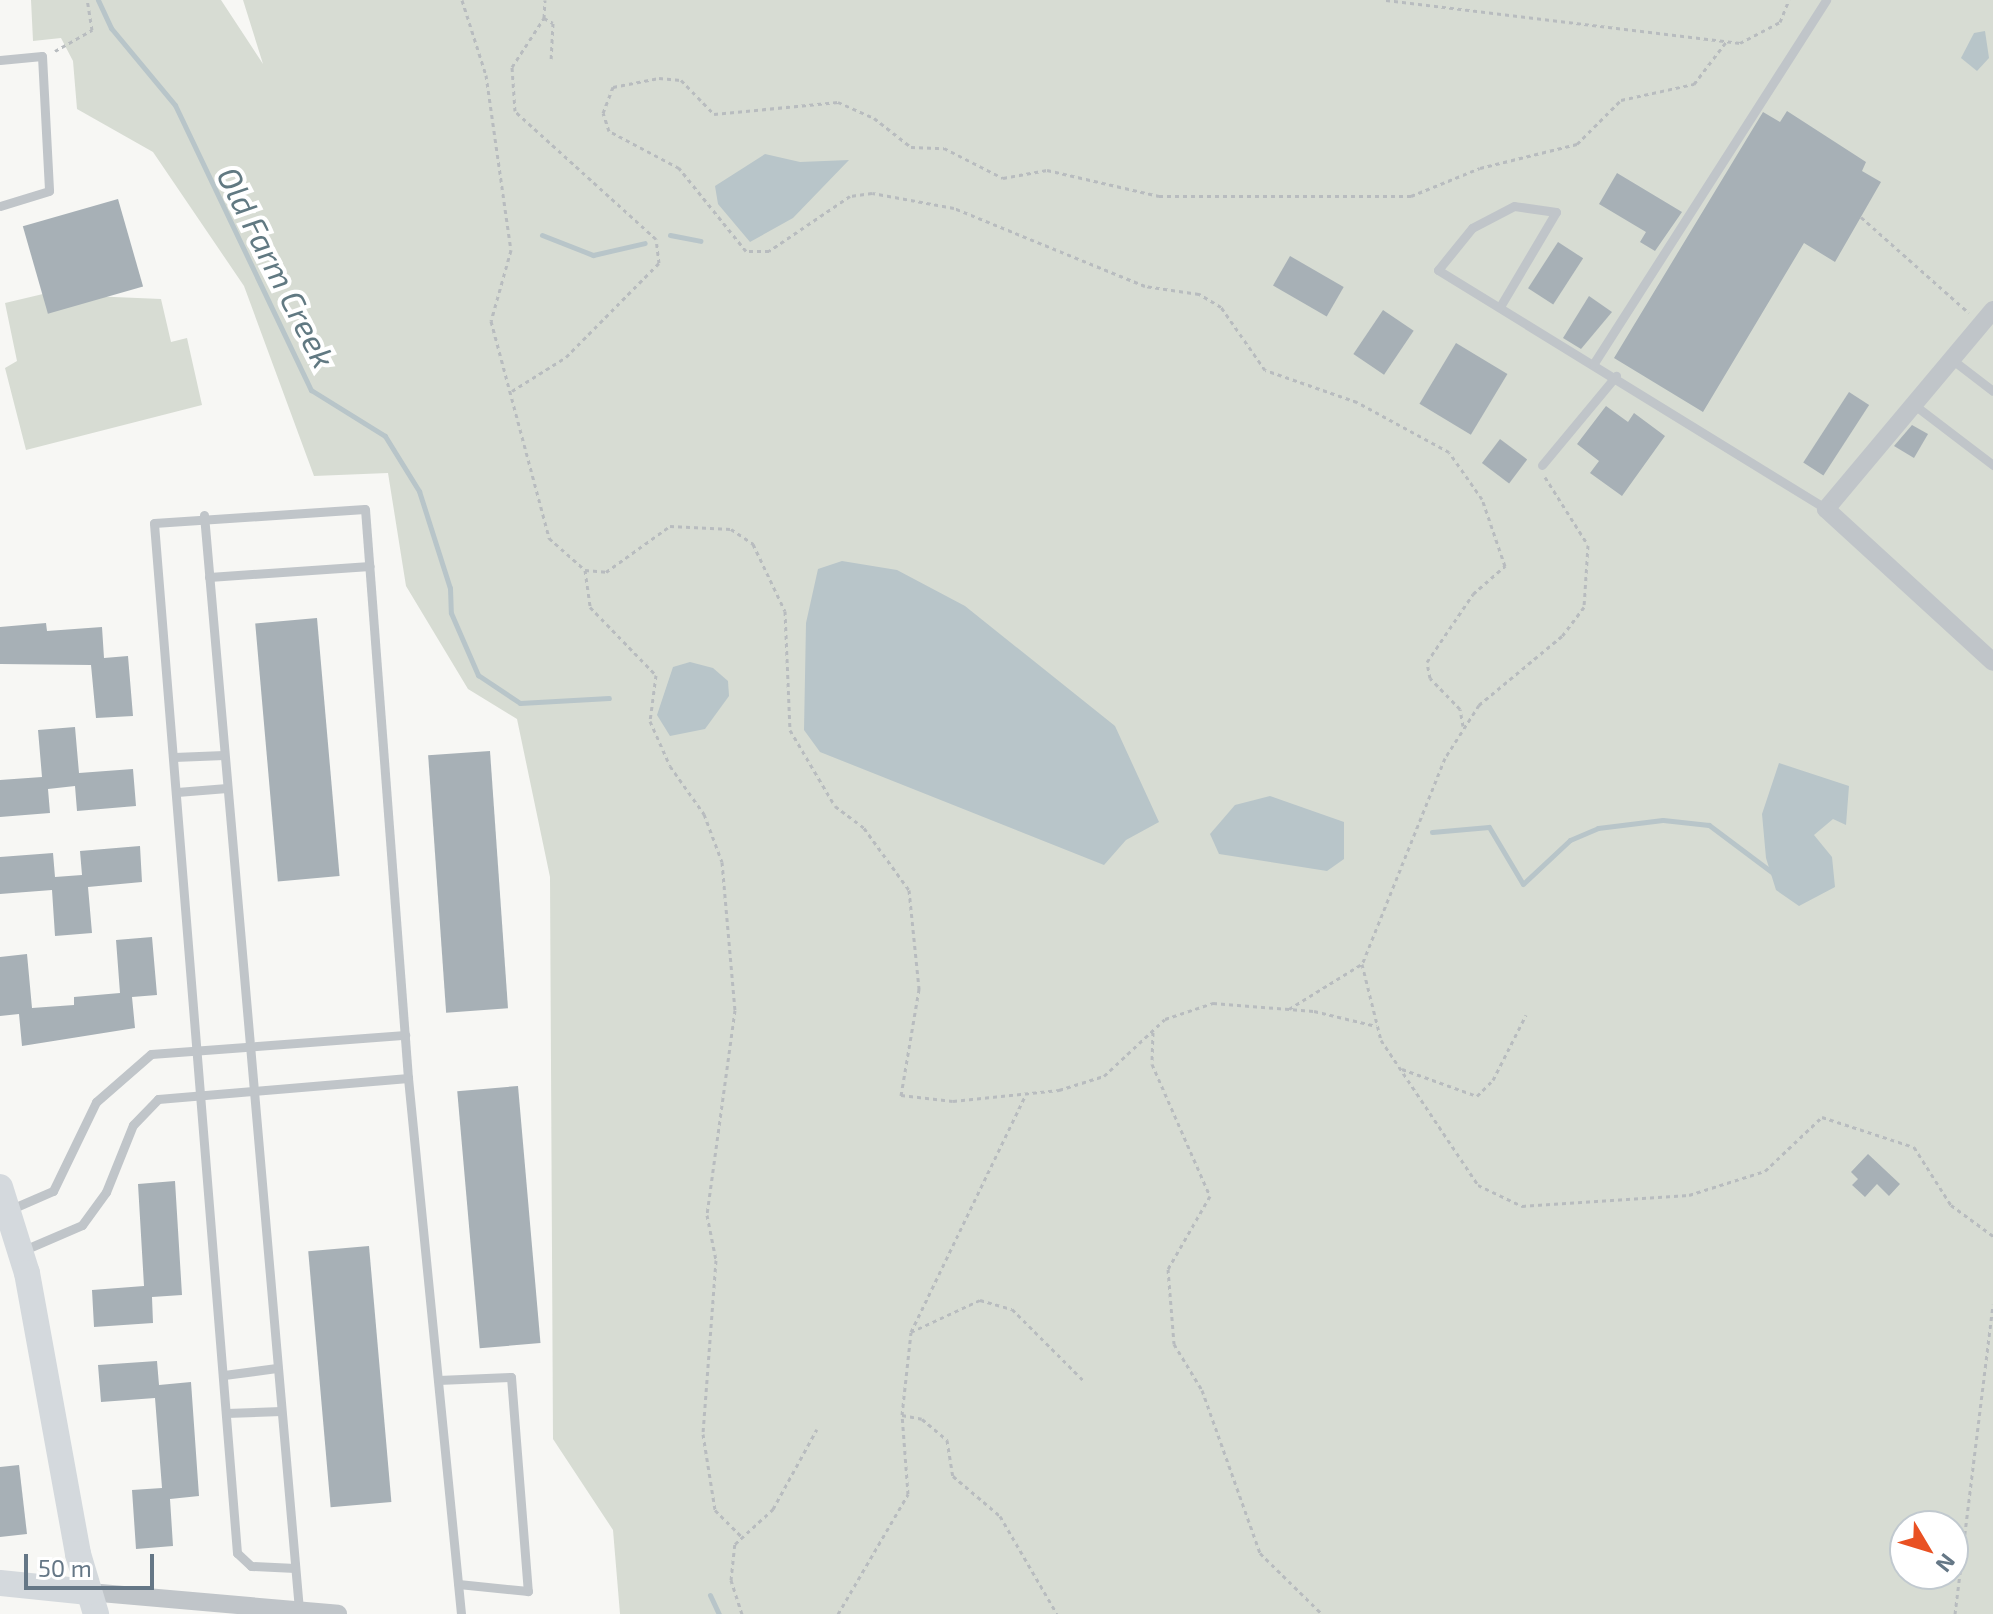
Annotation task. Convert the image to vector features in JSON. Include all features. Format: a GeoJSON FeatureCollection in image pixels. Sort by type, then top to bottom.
{"type":"FeatureCollection","features":[{"type":"Feature","properties":{"kind":"street"},"geometry":{"type":"LineString","coordinates":[[1987,317],[1910,402],[1826,509],[1993,662]]}},
{"type":"Feature","properties":{"kind":"street"},"geometry":{"type":"LineString","coordinates":[[4,1198],[16,1252],[27,1273],[93,1603]]}},
{"type":"Feature","properties":{"kind":"street"},"geometry":{"type":"LineString","coordinates":[[0,1583],[93,1603],[338,1614]]}},
{"type":"Feature","properties":{"kind":"lane"},"geometry":{"type":"LineString","coordinates":[[1594,363],[1826,0]]}},
{"type":"Feature","properties":{"kind":"lane"},"geometry":{"type":"LineString","coordinates":[[0,60],[42,56],[49,191],[0,206]]}},
{"type":"Feature","properties":{"kind":"lane"},"geometry":{"type":"LineString","coordinates":[[1501,305],[1556,212],[1514,206],[1472,228],[1438,270],[1501,305],[1826,509]]}},
{"type":"Feature","properties":{"kind":"lane"},"geometry":{"type":"LineString","coordinates":[[1950,358],[1993,391]]}},
{"type":"Feature","properties":{"kind":"lane"},"geometry":{"type":"LineString","coordinates":[[1542,465],[1616,376]]}},
{"type":"Feature","properties":{"kind":"lane"},"geometry":{"type":"LineString","coordinates":[[1910,402],[1993,465]]}},
{"type":"Feature","properties":{"kind":"lane"},"geometry":{"type":"LineString","coordinates":[[295,1568],[251,1566],[237,1553],[203,1094],[154,523],[204,515],[365,509],[408,1078],[461,1614]]}},
{"type":"Feature","properties":{"kind":"lane"},"geometry":{"type":"LineString","coordinates":[[204,515],[299,1610]]}},
{"type":"Feature","properties":{"kind":"lane"},"geometry":{"type":"LineString","coordinates":[[209,577],[370,566]]}},
{"type":"Feature","properties":{"kind":"lane"},"geometry":{"type":"LineString","coordinates":[[174,757],[224,755]]}},
{"type":"Feature","properties":{"kind":"lane"},"geometry":{"type":"LineString","coordinates":[[177,792],[227,788]]}},
{"type":"Feature","properties":{"kind":"lane"},"geometry":{"type":"LineString","coordinates":[[4,1198],[53,1191],[96,1102],[131,1066],[151,1054],[199,1048],[405,1035]]}},
{"type":"Feature","properties":{"kind":"lane"},"geometry":{"type":"LineString","coordinates":[[16,1252],[82,1225],[106,1192],[133,1125],[150,1106],[203,1094],[408,1078]]}},
{"type":"Feature","properties":{"kind":"lane"},"geometry":{"type":"LineString","coordinates":[[224,1375],[277,1368]]}},
{"type":"Feature","properties":{"kind":"lane"},"geometry":{"type":"LineString","coordinates":[[438,1380],[511,1377],[528,1591],[458,1584]]}},
{"type":"Feature","properties":{"kind":"lane"},"geometry":{"type":"LineString","coordinates":[[226,1413],[281,1411]]}},
{"type":"Feature","properties":{"kind":"path"},"geometry":{"type":"LineString","coordinates":[[42,56],[86,39],[94,20],[87,0]]}},
{"type":"Feature","properties":{"kind":"path"},"geometry":{"type":"LineString","coordinates":[[462,0],[486,75],[511,250],[491,321],[549,538],[585,570],[606,572],[670,526],[731,529],[753,544],[785,611],[790,730],[835,806],[864,828],[909,890],[919,989],[901,1095],[953,1101],[1026,1094],[1104,1076],[1153,1030],[1213,1003],[1289,1009],[1376,1026]]}},
{"type":"Feature","properties":{"kind":"path"},"geometry":{"type":"LineString","coordinates":[[512,391],[566,357],[659,263],[656,239],[515,111],[512,67],[544,18],[545,0]]}},
{"type":"Feature","properties":{"kind":"path"},"geometry":{"type":"LineString","coordinates":[[1386,0],[1726,42],[1764,36],[1789,0]]}},
{"type":"Feature","properties":{"kind":"path"},"geometry":{"type":"LineString","coordinates":[[544,18],[553,23],[551,59]]}},
{"type":"Feature","properties":{"kind":"path"},"geometry":{"type":"LineString","coordinates":[[1463,726],[1460,709],[1430,678],[1427,662],[1473,594],[1505,566],[1482,499],[1449,452],[1357,402],[1265,370],[1221,307],[1199,294],[1145,286],[954,208],[872,193],[850,196],[769,251],[746,251],[679,168],[609,131],[603,113],[613,87],[659,78],[681,80],[714,114],[838,102],[911,147],[944,148],[1003,178],[1047,170],[1159,196],[1411,196],[1480,168],[1577,144],[1621,100],[1694,84],[1726,42]]}},
{"type":"Feature","properties":{"kind":"path"},"geometry":{"type":"LineString","coordinates":[[1861,217],[1987,317]]}},
{"type":"Feature","properties":{"kind":"path"},"geometry":{"type":"LineString","coordinates":[[1289,1009],[1362,964],[1463,726],[1562,636],[1584,607],[1588,545],[1542,465]]}},
{"type":"Feature","properties":{"kind":"path"},"geometry":{"type":"LineString","coordinates":[[585,570],[590,607],[656,675],[650,721],[670,766],[704,814],[722,862],[735,1010],[707,1215],[716,1260],[703,1434],[715,1510],[742,1537]]}},
{"type":"Feature","properties":{"kind":"path"},"geometry":{"type":"LineString","coordinates":[[1362,964],[1376,1026],[1478,1185],[1522,1206],[1689,1195],[1765,1171],[1822,1117],[1914,1147],[1951,1205],[1993,1236]]}},
{"type":"Feature","properties":{"kind":"path"},"geometry":{"type":"LineString","coordinates":[[1402,1069],[1477,1096],[1493,1080],[1526,1015]]}},
{"type":"Feature","properties":{"kind":"path"},"geometry":{"type":"LineString","coordinates":[[1153,1030],[1152,1064],[1210,1196],[1168,1269],[1174,1344],[1202,1390],[1260,1553],[1322,1614]]}},
{"type":"Feature","properties":{"kind":"path"},"geometry":{"type":"LineString","coordinates":[[838,1614],[908,1494],[902,1415],[911,1332],[1026,1094]]}},
{"type":"Feature","properties":{"kind":"path"},"geometry":{"type":"LineString","coordinates":[[911,1332],[980,1300],[1012,1309],[1083,1380]]}},
{"type":"Feature","properties":{"kind":"path"},"geometry":{"type":"LineString","coordinates":[[1955,1614],[1993,1304]]}},
{"type":"Feature","properties":{"kind":"path"},"geometry":{"type":"LineString","coordinates":[[902,1415],[922,1419],[947,1440],[953,1476],[1000,1516],[1057,1614]]}},
{"type":"Feature","properties":{"kind":"path"},"geometry":{"type":"LineString","coordinates":[[742,1614],[731,1580],[742,1537],[773,1509],[817,1429]]}},
{"type":"Feature","properties":{"kind":"shaded area"},"geometry":{"type":"Polygon","coordinates":[[[31,0],[221,0],[263,64],[243,0],[1993,0],[1993,1614],[620,1614],[613,1530],[553,1439],[550,877],[517,719],[468,689],[406,586],[388,473],[314,476],[244,286],[153,152],[77,109],[73,61],[61,38],[33,41],[31,0]]]}},
{"type":"Feature","properties":{"kind":"shaded area"},"geometry":{"type":"Polygon","coordinates":[[[1985,31],[1989,58],[1977,71],[1961,58],[1974,33],[1985,31]]]}},
{"type":"Feature","properties":{"kind":"shaded area"},"geometry":{"type":"Polygon","coordinates":[[[765,154],[800,162],[849,160],[793,218],[750,242],[718,204],[715,186],[765,154]]]}},
{"type":"Feature","properties":{"kind":"shaded area"},"geometry":{"type":"Polygon","coordinates":[[[43,294],[161,299],[171,342],[187,338],[202,405],[26,450],[5,368],[17,361],[5,303],[43,294]]]}},
{"type":"Feature","properties":{"kind":"shaded area"},"geometry":{"type":"Polygon","coordinates":[[[842,561],[897,570],[965,606],[1115,726],[1159,822],[1126,840],[1104,865],[820,752],[804,730],[806,623],[818,569],[842,561]]]}},
{"type":"Feature","properties":{"kind":"shaded area"},"geometry":{"type":"Polygon","coordinates":[[[690,662],[713,668],[728,681],[729,696],[705,729],[670,736],[657,715],[673,667],[690,662]]]}},
{"type":"Feature","properties":{"kind":"shaded area"},"geometry":{"type":"Polygon","coordinates":[[[1779,763],[1849,786],[1846,825],[1833,819],[1814,835],[1832,857],[1835,887],[1799,906],[1776,890],[1766,858],[1762,814],[1779,763]]]}},
{"type":"Feature","properties":{"kind":"shaded area"},"geometry":{"type":"Polygon","coordinates":[[[1270,796],[1344,822],[1344,859],[1327,871],[1219,854],[1210,834],[1235,805],[1270,796]]]}},
{"type":"Feature","properties":{"kind":"building"},"geometry":{"type":"Polygon","coordinates":[[[1787,111],[1866,162],[1862,171],[1881,182],[1835,262],[1804,243],[1703,412],[1614,358],[1763,112],[1780,122],[1787,111]]]}},
{"type":"Feature","properties":{"kind":"building"},"geometry":{"type":"Polygon","coordinates":[[[1617,173],[1682,212],[1655,251],[1640,242],[1646,232],[1599,204],[1617,173]]]}},
{"type":"Feature","properties":{"kind":"building"},"geometry":{"type":"Polygon","coordinates":[[[118,199],[143,286],[48,314],[23,226],[118,199]]]}},
{"type":"Feature","properties":{"kind":"building"},"geometry":{"type":"Polygon","coordinates":[[[1558,242],[1583,258],[1553,304],[1528,288],[1558,242]]]}},
{"type":"Feature","properties":{"kind":"building"},"geometry":{"type":"Polygon","coordinates":[[[1290,256],[1344,287],[1327,316],[1273,285],[1290,256]]]}},
{"type":"Feature","properties":{"kind":"building"},"geometry":{"type":"Polygon","coordinates":[[[1589,296],[1612,312],[1581,349],[1563,338],[1589,296]]]}},
{"type":"Feature","properties":{"kind":"building"},"geometry":{"type":"Polygon","coordinates":[[[1383,310],[1414,331],[1384,375],[1353,354],[1383,310]]]}},
{"type":"Feature","properties":{"kind":"building"},"geometry":{"type":"Polygon","coordinates":[[[1456,343],[1507,374],[1471,435],[1419,404],[1456,343]]]}},
{"type":"Feature","properties":{"kind":"building"},"geometry":{"type":"Polygon","coordinates":[[[1849,392],[1869,405],[1823,476],[1803,462],[1849,392]]]}},
{"type":"Feature","properties":{"kind":"building"},"geometry":{"type":"Polygon","coordinates":[[[1606,406],[1628,422],[1634,413],[1665,436],[1622,496],[1590,473],[1599,461],[1577,444],[1606,406]]]}},
{"type":"Feature","properties":{"kind":"building"},"geometry":{"type":"Polygon","coordinates":[[[1912,425],[1928,434],[1914,458],[1894,446],[1912,425]]]}},
{"type":"Feature","properties":{"kind":"building"},"geometry":{"type":"Polygon","coordinates":[[[1500,439],[1527,459],[1509,483],[1482,463],[1500,439]]]}},
{"type":"Feature","properties":{"kind":"building"},"geometry":{"type":"Polygon","coordinates":[[[317,618],[340,876],[278,881],[255,623],[317,618]]]}},
{"type":"Feature","properties":{"kind":"building"},"geometry":{"type":"Polygon","coordinates":[[[46,623],[47,631],[102,627],[104,658],[128,656],[133,716],[96,718],[91,665],[0,664],[0,627],[46,623]]]}},
{"type":"Feature","properties":{"kind":"building"},"geometry":{"type":"Polygon","coordinates":[[[75,727],[79,773],[133,769],[136,806],[77,811],[75,786],[48,789],[50,813],[0,817],[0,780],[42,777],[38,730],[75,727]]]}},
{"type":"Feature","properties":{"kind":"building"},"geometry":{"type":"Polygon","coordinates":[[[490,751],[508,1008],[446,1013],[428,755],[490,751]]]}},
{"type":"Feature","properties":{"kind":"building"},"geometry":{"type":"Polygon","coordinates":[[[140,846],[142,882],[88,887],[92,933],[55,936],[52,890],[0,894],[0,857],[53,853],[55,877],[82,875],[80,851],[140,846]]]}},
{"type":"Feature","properties":{"kind":"building"},"geometry":{"type":"Polygon","coordinates":[[[152,937],[157,995],[132,997],[135,1028],[22,1046],[19,1014],[0,1016],[0,957],[27,954],[32,1008],[74,1005],[74,997],[120,993],[116,940],[152,937]]]}},
{"type":"Feature","properties":{"kind":"building"},"geometry":{"type":"Polygon","coordinates":[[[518,1086],[540,1343],[480,1348],[457,1091],[518,1086]]]}},
{"type":"Feature","properties":{"kind":"building"},"geometry":{"type":"Polygon","coordinates":[[[1868,1154],[1900,1184],[1889,1196],[1877,1184],[1865,1197],[1852,1185],[1858,1179],[1851,1172],[1868,1154]]]}},
{"type":"Feature","properties":{"kind":"building"},"geometry":{"type":"Polygon","coordinates":[[[175,1181],[182,1295],[152,1297],[153,1323],[94,1327],[92,1290],[144,1286],[138,1184],[175,1181]]]}},
{"type":"Feature","properties":{"kind":"building"},"geometry":{"type":"Polygon","coordinates":[[[369,1246],[391,1502],[331,1507],[308,1251],[369,1246]]]}},
{"type":"Feature","properties":{"kind":"building"},"geometry":{"type":"Polygon","coordinates":[[[157,1361],[159,1385],[191,1382],[199,1496],[170,1499],[173,1546],[136,1549],[132,1490],[162,1488],[155,1398],[101,1402],[98,1365],[157,1361]]]}},
{"type":"Feature","properties":{"kind":"building"},"geometry":{"type":"Polygon","coordinates":[[[19,1465],[27,1534],[0,1537],[0,1467],[19,1465]]]}},
{"type":"Feature","properties":{"kind":"waterway","name":"Old Farm Creek"},"geometry":{"type":"LineString","coordinates":[[98,0],[111,28],[175,105],[311,390],[385,436],[419,491],[450,588],[451,613],[478,675],[520,703],[609,698]]}},
{"type":"Feature","properties":{"kind":"waterway"},"geometry":{"type":"LineString","coordinates":[[542,235],[593,255],[645,243]]}},
{"type":"Feature","properties":{"kind":"waterway"},"geometry":{"type":"LineString","coordinates":[[670,235],[700,241]]}},
{"type":"Feature","properties":{"kind":"waterway","name":"Old Farm Creek"},"geometry":{"type":"LineString","coordinates":[[1432,832],[1489,827],[1523,884],[1570,840],[1598,828],[1663,820],[1709,825],[1773,873]]}},
{"type":"Feature","properties":{"kind":"waterway"},"geometry":{"type":"LineString","coordinates":[[710,1595],[719,1614]]}}]}
